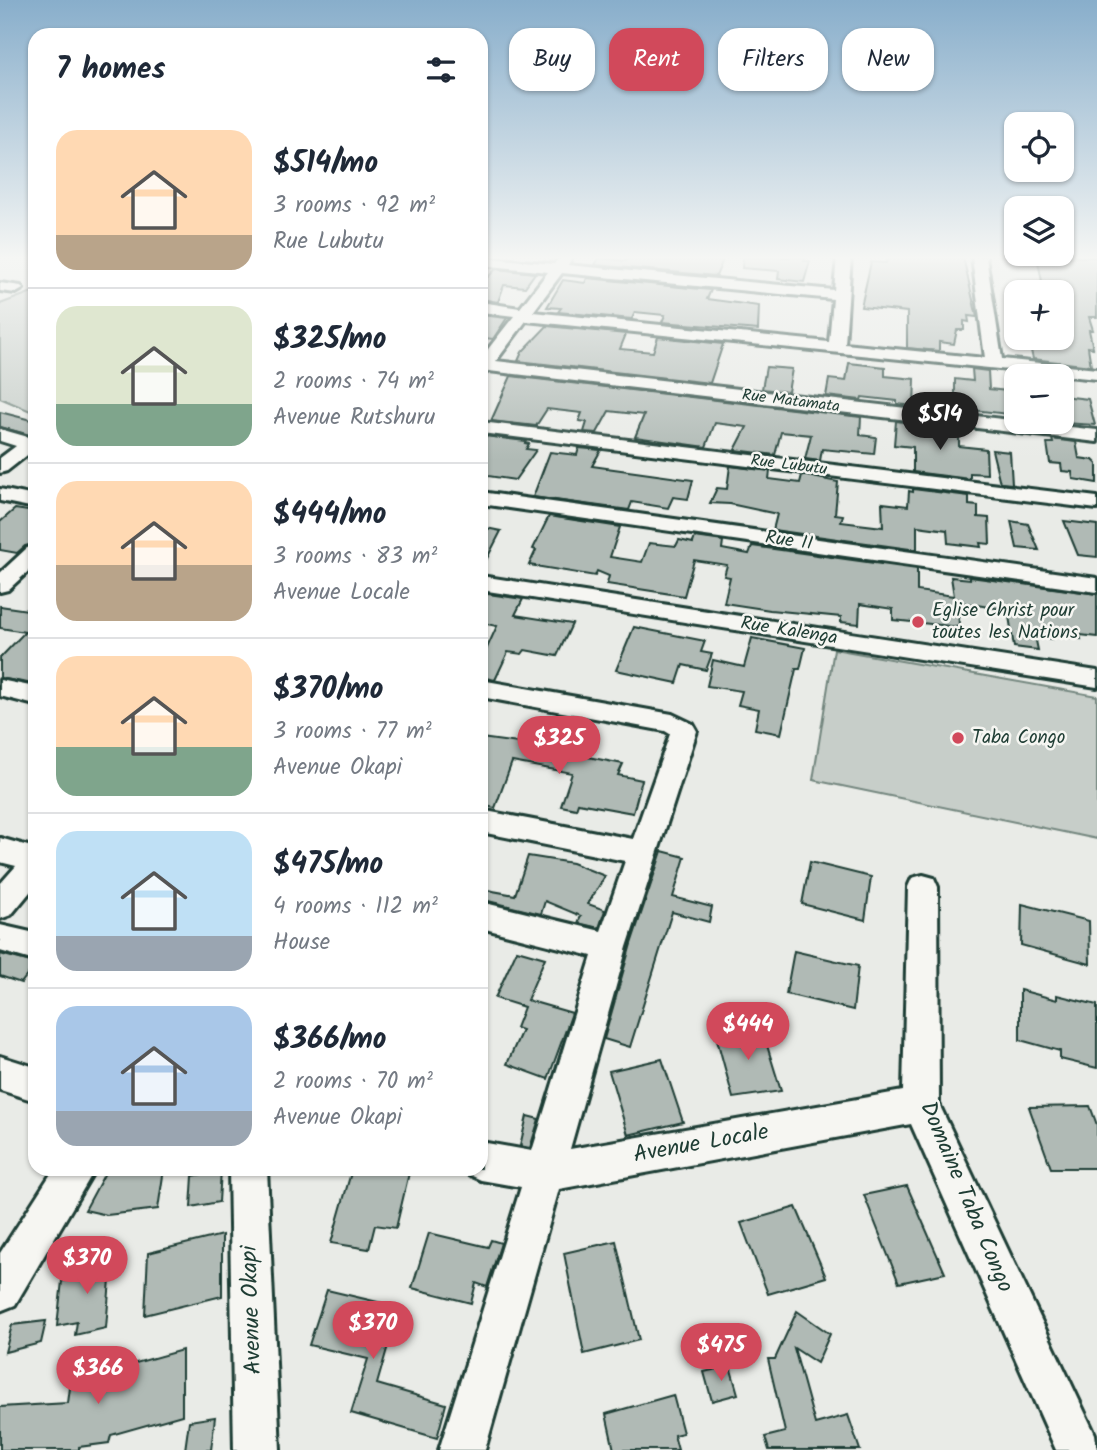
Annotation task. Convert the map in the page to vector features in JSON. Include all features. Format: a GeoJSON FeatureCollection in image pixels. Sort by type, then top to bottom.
{"type":"FeatureCollection","features":[{"type":"Feature","properties":{"kind":"street"},"geometry":{"type":"LineString","coordinates":[[488,361],[516,325]]}},
{"type":"Feature","properties":{"kind":"street"},"geometry":{"type":"LineString","coordinates":[[625,325],[1097,374]]}},
{"type":"Feature","properties":{"kind":"street"},"geometry":{"type":"LineString","coordinates":[[837,347],[839,325]]}},
{"type":"Feature","properties":{"kind":"street"},"geometry":{"type":"LineString","coordinates":[[989,325],[994,362]]}},
{"type":"Feature","properties":{"kind":"street","name":"Rue Matamata"},"geometry":{"type":"LineString","coordinates":[[488,369],[1097,436]]}},
{"type":"Feature","properties":{"kind":"street","name":"Rue Lubutu"},"geometry":{"type":"LineString","coordinates":[[488,428],[1097,503]]}},
{"type":"Feature","properties":{"kind":"street"},"geometry":{"type":"LineString","coordinates":[[0,435],[28,443]]}},
{"type":"Feature","properties":{"kind":"street"},"geometry":{"type":"LineString","coordinates":[[0,467],[28,446]]}},
{"type":"Feature","properties":{"kind":"street"},"geometry":{"type":"LineString","coordinates":[[0,495],[28,501]]}},
{"type":"Feature","properties":{"kind":"street","name":"Rue II"},"geometry":{"type":"LineString","coordinates":[[488,499],[1097,585]]}},
{"type":"Feature","properties":{"kind":"street"},"geometry":{"type":"LineString","coordinates":[[3,579],[28,559]]}},
{"type":"Feature","properties":{"kind":"street"},"geometry":{"type":"LineString","coordinates":[[3,579],[28,581]]}},
{"type":"Feature","properties":{"kind":"street","name":"Rue Kalenga"},"geometry":{"type":"LineString","coordinates":[[488,584],[1097,679]]}},
{"type":"Feature","properties":{"kind":"street"},"geometry":{"type":"LineString","coordinates":[[0,688],[28,694]]}},
{"type":"Feature","properties":{"kind":"street"},"geometry":{"type":"LineString","coordinates":[[462,1450],[611,947],[684,731],[680,726],[488,689]]}},
{"type":"Feature","properties":{"kind":"street"},"geometry":{"type":"LineString","coordinates":[[488,822],[644,853]]}},
{"type":"Feature","properties":{"kind":"street"},"geometry":{"type":"LineString","coordinates":[[0,850],[28,860]]}},
{"type":"Feature","properties":{"kind":"street"},"geometry":{"type":"LineString","coordinates":[[0,906],[28,871]]}},
{"type":"Feature","properties":{"kind":"street","name":"Domaine Taba Congo"},"geometry":{"type":"LineString","coordinates":[[923,887],[921,1105],[1079,1450]]}},
{"type":"Feature","properties":{"kind":"street"},"geometry":{"type":"LineString","coordinates":[[488,917],[611,947]]}},
{"type":"Feature","properties":{"kind":"street"},"geometry":{"type":"LineString","coordinates":[[0,938],[28,945]]}},
{"type":"Feature","properties":{"kind":"street"},"geometry":{"type":"LineString","coordinates":[[0,1073],[28,1082]]}},
{"type":"Feature","properties":{"kind":"street","name":"Avenue Locale"},"geometry":{"type":"LineString","coordinates":[[488,1162],[546,1172],[921,1105]]}},
{"type":"Feature","properties":{"kind":"street"},"geometry":{"type":"LineString","coordinates":[[0,1290],[72,1176]]}},
{"type":"Feature","properties":{"kind":"street","name":"Avenue Okapi"},"geometry":{"type":"LineString","coordinates":[[248,1176],[257,1450]]}},
{"type":"Feature","properties":{"kind":"shaded area"},"geometry":{"type":"Polygon","coordinates":[[[0,325],[28,325],[28,410],[0,398],[0,325]]]}},
{"type":"Feature","properties":{"kind":"shaded area","name":"Taba Congo"},"geometry":{"type":"Polygon","coordinates":[[[834,649],[1097,696],[1097,839],[813,780],[834,649]]]}},
{"type":"Feature","properties":{"kind":"building"},"geometry":{"type":"Polygon","coordinates":[[[488,325],[503,325],[493,339],[488,338],[488,325]]]}},
{"type":"Feature","properties":{"kind":"building"},"geometry":{"type":"Polygon","coordinates":[[[694,325],[758,325],[758,330],[694,325]]]}},
{"type":"Feature","properties":{"kind":"building"},"geometry":{"type":"Polygon","coordinates":[[[907,325],[964,325],[964,330],[957,330],[954,344],[939,342],[939,351],[907,348],[907,325]]]}},
{"type":"Feature","properties":{"kind":"building"},"geometry":{"type":"Polygon","coordinates":[[[1074,325],[1091,325],[1093,330],[1089,330],[1093,348],[1088,347],[1091,366],[1033,359],[1031,350],[1074,350],[1074,325]]]}},
{"type":"Feature","properties":{"kind":"building"},"geometry":{"type":"Polygon","coordinates":[[[547,326],[626,334],[620,349],[653,352],[658,337],[723,344],[710,383],[518,361],[522,352],[547,326]]]}},
{"type":"Feature","properties":{"kind":"building"},"geometry":{"type":"Polygon","coordinates":[[[849,363],[885,367],[885,376],[915,379],[914,406],[862,397],[861,400],[826,396],[829,379],[846,381],[849,363]]]}},
{"type":"Feature","properties":{"kind":"building"},"geometry":{"type":"Polygon","coordinates":[[[766,367],[792,369],[788,392],[762,389],[766,367]]]}},
{"type":"Feature","properties":{"kind":"building"},"geometry":{"type":"Polygon","coordinates":[[[972,369],[988,371],[989,389],[1004,391],[1004,414],[955,408],[955,379],[973,381],[972,369]]]}},
{"type":"Feature","properties":{"kind":"building"},"geometry":{"type":"Polygon","coordinates":[[[511,376],[861,417],[860,435],[876,437],[874,454],[822,449],[820,461],[805,459],[811,435],[781,432],[775,455],[735,450],[747,427],[715,423],[706,447],[635,437],[644,415],[609,411],[597,433],[584,432],[587,422],[579,421],[582,413],[547,409],[536,426],[491,421],[511,376]]]}},
{"type":"Feature","properties":{"kind":"building"},"geometry":{"type":"Polygon","coordinates":[[[1074,397],[1088,399],[1095,425],[1074,424],[1074,397]]]}},
{"type":"Feature","properties":{"kind":"building"},"geometry":{"type":"Polygon","coordinates":[[[0,412],[28,419],[28,434],[0,427],[0,412]]]}},
{"type":"Feature","properties":{"kind":"building"},"geometry":{"type":"Polygon","coordinates":[[[896,421],[959,432],[959,446],[986,449],[987,474],[970,473],[970,479],[913,472],[913,447],[894,445],[896,421]]]}},
{"type":"Feature","properties":{"kind":"building"},"geometry":{"type":"Polygon","coordinates":[[[488,436],[526,441],[525,443],[529,444],[526,449],[536,450],[515,480],[488,476],[488,436]]]}},
{"type":"Feature","properties":{"kind":"building"},"geometry":{"type":"Polygon","coordinates":[[[1052,439],[1076,442],[1079,458],[1093,460],[1097,464],[1097,483],[1073,479],[1072,472],[1062,471],[1061,464],[1050,463],[1047,443],[1053,443],[1052,439]]]}},
{"type":"Feature","properties":{"kind":"building"},"geometry":{"type":"Polygon","coordinates":[[[579,448],[601,450],[592,466],[693,480],[688,499],[673,497],[668,508],[632,502],[629,510],[533,497],[550,452],[577,455],[579,448]]]}},
{"type":"Feature","properties":{"kind":"building"},"geometry":{"type":"Polygon","coordinates":[[[992,450],[1010,452],[1012,484],[1000,483],[992,450]]]}},
{"type":"Feature","properties":{"kind":"building"},"geometry":{"type":"Polygon","coordinates":[[[730,466],[770,471],[769,479],[800,483],[802,475],[838,482],[835,514],[843,515],[841,522],[883,527],[882,503],[908,506],[909,491],[913,492],[913,489],[969,496],[969,505],[978,506],[978,517],[989,518],[990,544],[980,543],[981,547],[948,543],[947,530],[917,526],[917,550],[773,530],[777,514],[730,504],[710,503],[717,488],[727,489],[730,466]]]}},
{"type":"Feature","properties":{"kind":"building"},"geometry":{"type":"Polygon","coordinates":[[[15,509],[28,511],[28,545],[17,553],[0,550],[0,522],[15,509]]]}},
{"type":"Feature","properties":{"kind":"building"},"geometry":{"type":"Polygon","coordinates":[[[549,516],[620,527],[610,557],[642,562],[649,543],[676,546],[679,540],[693,543],[695,537],[723,541],[722,549],[749,554],[752,546],[917,569],[917,591],[954,596],[951,577],[970,577],[1097,594],[1097,637],[1080,635],[1081,639],[1052,635],[1052,639],[1035,636],[1038,650],[1014,647],[1008,610],[958,602],[959,627],[893,620],[893,609],[860,604],[859,624],[841,622],[841,617],[724,603],[730,577],[724,576],[727,565],[694,560],[684,596],[607,584],[609,576],[597,571],[595,576],[529,565],[536,550],[533,549],[549,516]]]}},
{"type":"Feature","properties":{"kind":"building"},"geometry":{"type":"Polygon","coordinates":[[[1011,521],[1028,524],[1039,550],[1017,548],[1011,521]]]}},
{"type":"Feature","properties":{"kind":"building"},"geometry":{"type":"Polygon","coordinates":[[[1064,521],[1097,525],[1097,557],[1078,555],[1064,521]]]}},
{"type":"Feature","properties":{"kind":"building"},"geometry":{"type":"Polygon","coordinates":[[[488,528],[501,531],[488,556],[488,528]]]}},
{"type":"Feature","properties":{"kind":"building"},"geometry":{"type":"Polygon","coordinates":[[[488,594],[523,599],[515,615],[572,624],[557,656],[525,650],[522,654],[508,652],[495,680],[488,678],[488,646],[497,626],[488,624],[488,594]]]}},
{"type":"Feature","properties":{"kind":"building"},"geometry":{"type":"Polygon","coordinates":[[[0,606],[28,610],[28,683],[0,678],[0,658],[25,632],[0,628],[0,606]]]}},
{"type":"Feature","properties":{"kind":"building"},"geometry":{"type":"Polygon","coordinates":[[[634,627],[705,641],[701,652],[712,654],[706,670],[683,665],[677,683],[616,670],[634,627]]]}},
{"type":"Feature","properties":{"kind":"building"},"geometry":{"type":"Polygon","coordinates":[[[752,638],[805,648],[800,669],[796,669],[781,734],[755,729],[759,709],[738,705],[742,691],[707,686],[713,660],[744,667],[752,638]]]}},
{"type":"Feature","properties":{"kind":"building"},"geometry":{"type":"Polygon","coordinates":[[[488,739],[540,746],[538,752],[572,759],[573,754],[623,764],[618,775],[642,780],[633,813],[578,803],[576,809],[561,806],[572,773],[512,762],[495,808],[488,806],[488,739]]]}},
{"type":"Feature","properties":{"kind":"building"},"geometry":{"type":"Polygon","coordinates":[[[662,851],[685,857],[673,897],[712,907],[709,922],[672,912],[630,1047],[604,1039],[631,944],[662,851]]]}},
{"type":"Feature","properties":{"kind":"building"},"geometry":{"type":"Polygon","coordinates":[[[528,856],[572,863],[605,876],[588,904],[605,910],[599,928],[578,923],[581,916],[545,901],[541,914],[488,901],[488,890],[515,895],[528,856]]]}},
{"type":"Feature","properties":{"kind":"building"},"geometry":{"type":"Polygon","coordinates":[[[810,862],[871,877],[865,920],[802,904],[810,862]]]}},
{"type":"Feature","properties":{"kind":"building"},"geometry":{"type":"Polygon","coordinates":[[[1022,904],[1089,921],[1090,964],[1021,945],[1022,904]]]}},
{"type":"Feature","properties":{"kind":"building"},"geometry":{"type":"Polygon","coordinates":[[[517,950],[545,958],[527,1000],[572,1013],[548,1079],[507,1064],[522,1030],[516,1028],[524,1007],[495,998],[517,950]]]}},
{"type":"Feature","properties":{"kind":"building"},"geometry":{"type":"Polygon","coordinates":[[[794,951],[858,966],[853,1010],[786,994],[794,951]]]}},
{"type":"Feature","properties":{"kind":"building"},"geometry":{"type":"Polygon","coordinates":[[[0,954],[28,961],[28,974],[21,983],[0,976],[0,954]]]}},
{"type":"Feature","properties":{"kind":"building"},"geometry":{"type":"Polygon","coordinates":[[[1020,990],[1057,1000],[1057,995],[1097,1005],[1097,1068],[1060,1059],[1060,1051],[1020,1040],[1020,990]]]}},
{"type":"Feature","properties":{"kind":"building"},"geometry":{"type":"Polygon","coordinates":[[[761,1026],[781,1091],[733,1098],[715,1032],[761,1026]]]}},
{"type":"Feature","properties":{"kind":"building"},"geometry":{"type":"Polygon","coordinates":[[[662,1059],[683,1122],[628,1135],[609,1071],[662,1059]]]}},
{"type":"Feature","properties":{"kind":"building"},"geometry":{"type":"Polygon","coordinates":[[[1090,1106],[1097,1125],[1097,1168],[1051,1168],[1029,1107],[1090,1106]]]}},
{"type":"Feature","properties":{"kind":"building"},"geometry":{"type":"Polygon","coordinates":[[[527,1116],[539,1119],[530,1148],[520,1146],[527,1116]]]}},
{"type":"Feature","properties":{"kind":"building"},"geometry":{"type":"Polygon","coordinates":[[[103,1176],[163,1176],[158,1209],[107,1215],[85,1210],[103,1176]]]}},
{"type":"Feature","properties":{"kind":"building"},"geometry":{"type":"Polygon","coordinates":[[[193,1176],[221,1176],[219,1202],[191,1207],[193,1176]]]}},
{"type":"Feature","properties":{"kind":"building"},"geometry":{"type":"Polygon","coordinates":[[[350,1176],[408,1176],[396,1228],[375,1225],[369,1249],[331,1243],[350,1176]]]}},
{"type":"Feature","properties":{"kind":"building"},"geometry":{"type":"Polygon","coordinates":[[[907,1186],[945,1273],[899,1283],[864,1195],[907,1186]]]}},
{"type":"Feature","properties":{"kind":"building"},"geometry":{"type":"Polygon","coordinates":[[[796,1207],[826,1277],[768,1294],[741,1223],[796,1207]]]}},
{"type":"Feature","properties":{"kind":"building"},"geometry":{"type":"Polygon","coordinates":[[[429,1233],[488,1247],[491,1240],[501,1243],[487,1287],[476,1283],[471,1303],[412,1288],[429,1233]]]}},
{"type":"Feature","properties":{"kind":"building"},"geometry":{"type":"Polygon","coordinates":[[[222,1235],[222,1296],[145,1315],[148,1253],[222,1235]]]}},
{"type":"Feature","properties":{"kind":"building"},"geometry":{"type":"Polygon","coordinates":[[[616,1241],[639,1340],[584,1354],[564,1253],[616,1241]]]}},
{"type":"Feature","properties":{"kind":"building"},"geometry":{"type":"Polygon","coordinates":[[[112,1255],[106,1328],[75,1335],[77,1322],[57,1326],[62,1281],[73,1279],[74,1264],[112,1255]]]}},
{"type":"Feature","properties":{"kind":"building"},"geometry":{"type":"Polygon","coordinates":[[[327,1290],[399,1307],[377,1384],[446,1404],[437,1438],[351,1413],[368,1359],[309,1345],[327,1290]]]}},
{"type":"Feature","properties":{"kind":"building"},"geometry":{"type":"Polygon","coordinates":[[[797,1311],[830,1334],[817,1363],[794,1348],[815,1424],[848,1415],[860,1450],[769,1450],[765,1437],[785,1432],[768,1359],[775,1359],[797,1311]]]}},
{"type":"Feature","properties":{"kind":"building"},"geometry":{"type":"Polygon","coordinates":[[[46,1321],[41,1343],[5,1352],[12,1325],[46,1321]]]}},
{"type":"Feature","properties":{"kind":"building"},"geometry":{"type":"Polygon","coordinates":[[[182,1350],[182,1415],[111,1435],[109,1443],[79,1447],[79,1450],[0,1450],[0,1407],[68,1403],[73,1365],[112,1357],[111,1370],[182,1350]]]}},
{"type":"Feature","properties":{"kind":"building"},"geometry":{"type":"Polygon","coordinates":[[[730,1366],[738,1394],[712,1401],[704,1372],[730,1366]]]}},
{"type":"Feature","properties":{"kind":"building"},"geometry":{"type":"Polygon","coordinates":[[[673,1395],[683,1433],[674,1435],[678,1450],[614,1450],[606,1414],[673,1395]]]}},
{"type":"Feature","properties":{"kind":"building"},"geometry":{"type":"Polygon","coordinates":[[[215,1417],[211,1450],[185,1450],[189,1421],[215,1417]]]}},
{"type":"Feature","properties":{"kind":"place","name":"Eglise Christ pour toutes les Nations"},"geometry":{"type":"Point","coordinates":[918,622]}},
{"type":"Feature","properties":{"kind":"place","name":"Taba Congo"},"geometry":{"type":"Point","coordinates":[958,738]}}]}
